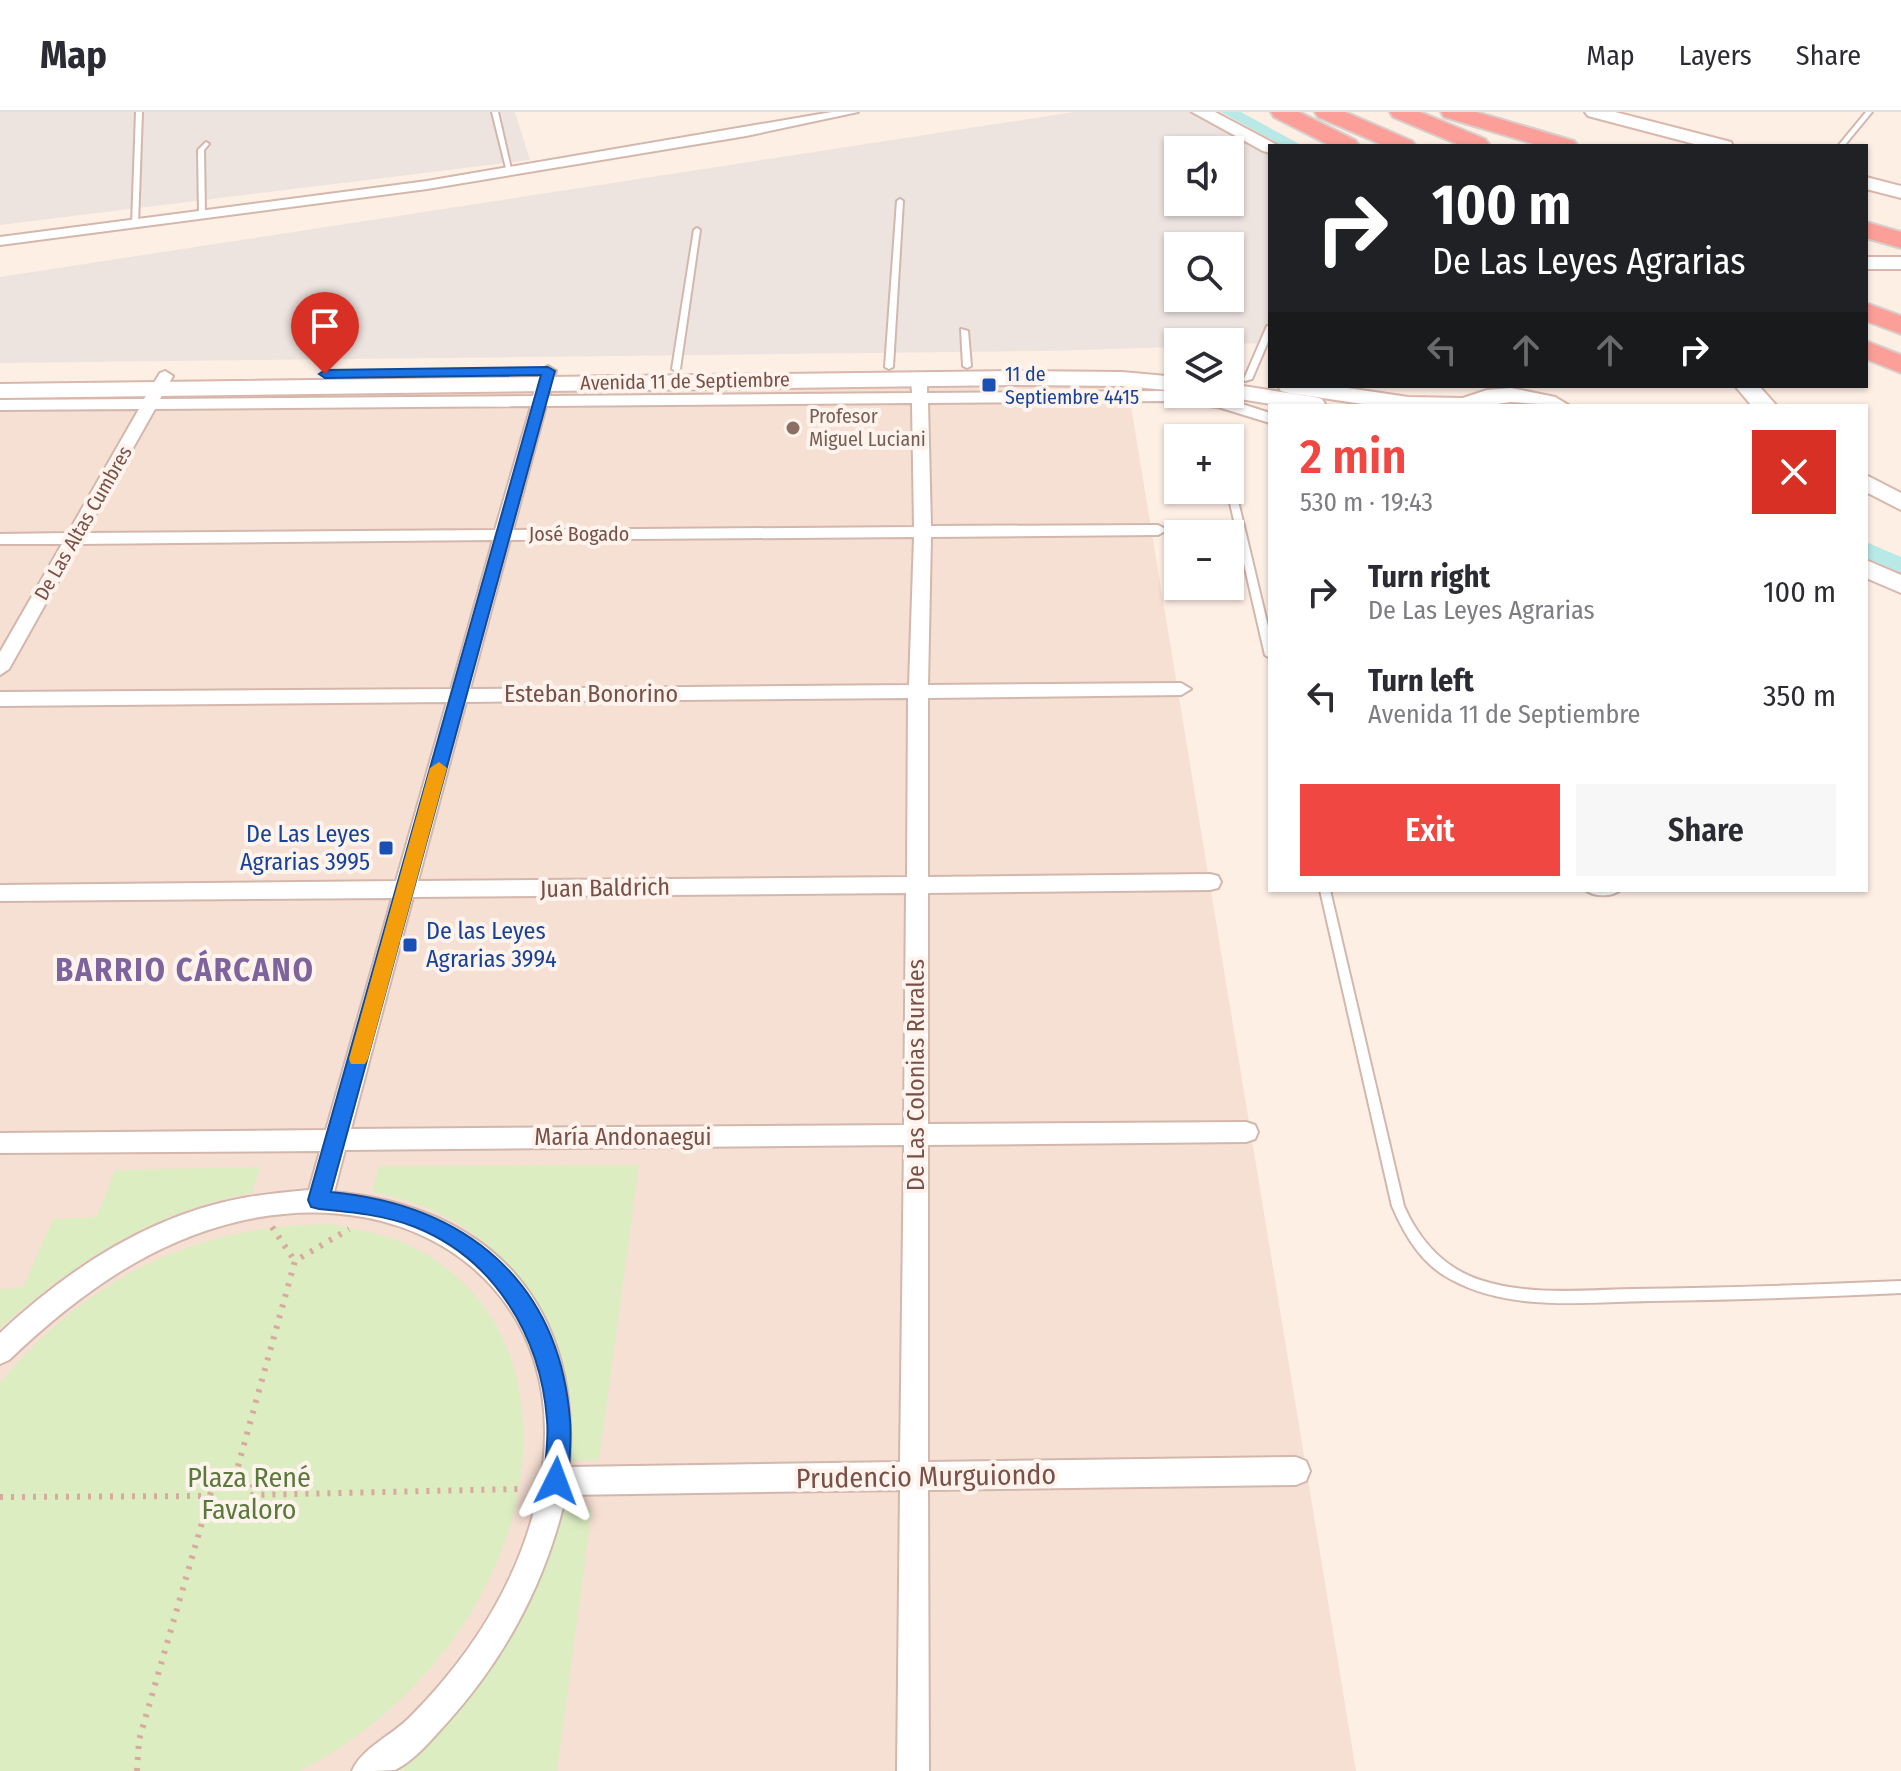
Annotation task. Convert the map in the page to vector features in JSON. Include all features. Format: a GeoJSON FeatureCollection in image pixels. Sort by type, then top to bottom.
{"type":"FeatureCollection","features":[{"type":"Feature","properties":{"kind":"highway"},"geometry":{"type":"LineString","coordinates":[[1282,112],[1345,144]]}},
{"type":"Feature","properties":{"kind":"highway"},"geometry":{"type":"LineString","coordinates":[[1326,112],[1399,144]]}},
{"type":"Feature","properties":{"kind":"highway"},"geometry":{"type":"LineString","coordinates":[[1401,112],[1476,144]]}},
{"type":"Feature","properties":{"kind":"highway"},"geometry":{"type":"LineString","coordinates":[[1452,112],[1559,144]]}},
{"type":"Feature","properties":{"kind":"highway"},"geometry":{"type":"LineString","coordinates":[[1868,231],[1901,240]]}},
{"type":"Feature","properties":{"kind":"highway"},"geometry":{"type":"LineString","coordinates":[[1868,312],[1901,326]]}},
{"type":"Feature","properties":{"kind":"highway"},"geometry":{"type":"LineString","coordinates":[[1868,350],[1901,365]]}},
{"type":"Feature","properties":{"kind":"main road"},"geometry":{"type":"LineString","coordinates":[[1201,112],[1268,146]]}},
{"type":"Feature","properties":{"kind":"main road"},"geometry":{"type":"LineString","coordinates":[[1594,112],[1716,144]]}},
{"type":"Feature","properties":{"kind":"main road"},"geometry":{"type":"LineString","coordinates":[[1868,184],[1901,192]]}},
{"type":"Feature","properties":{"kind":"main road"},"geometry":{"type":"LineString","coordinates":[[1868,263],[1901,263]]}},
{"type":"Feature","properties":{"kind":"main road","name":"Avenida 11 de Septiembre"},"geometry":{"type":"LineString","coordinates":[[545,384],[676,369],[1082,366],[1164,370]]}},
{"type":"Feature","properties":{"kind":"main road","name":"Avenida 11 de Septiembre"},"geometry":{"type":"LineString","coordinates":[[0,378],[158,389]]}},
{"type":"Feature","properties":{"kind":"main road","name":"Avenida 11 de Septiembre"},"geometry":{"type":"LineString","coordinates":[[0,391],[545,384],[920,389],[1122,379],[1164,383]]}},
{"type":"Feature","properties":{"kind":"main road"},"geometry":{"type":"LineString","coordinates":[[1244,382],[1318,404]]}},
{"type":"Feature","properties":{"kind":"main road"},"geometry":{"type":"LineString","coordinates":[[1302,388],[1408,404],[1503,395],[1550,403]]}},
{"type":"Feature","properties":{"kind":"main road"},"geometry":{"type":"LineString","coordinates":[[1520,388],[1550,403]]}},
{"type":"Feature","properties":{"kind":"main road"},"geometry":{"type":"LineString","coordinates":[[1738,392],[1761,404]]}},
{"type":"Feature","properties":{"kind":"main road"},"geometry":{"type":"LineString","coordinates":[[1868,483],[1901,503]]}},
{"type":"Feature","properties":{"kind":"main road"},"geometry":{"type":"LineString","coordinates":[[1868,510],[1901,520]]}},
{"type":"Feature","properties":{"kind":"main road"},"geometry":{"type":"LineString","coordinates":[[1868,569],[1901,585]]}},
{"type":"Feature","properties":{"kind":"street"},"geometry":{"type":"LineString","coordinates":[[0,241],[510,172],[852,112]]}},
{"type":"Feature","properties":{"kind":"street"},"geometry":{"type":"LineString","coordinates":[[319,1200],[545,384]]}},
{"type":"Feature","properties":{"kind":"street"},"geometry":{"type":"LineString","coordinates":[[0,405],[158,389]]}},
{"type":"Feature","properties":{"kind":"street","name":"De Las Altas Cumbres"},"geometry":{"type":"LineString","coordinates":[[0,669],[158,389]]}},
{"type":"Feature","properties":{"kind":"street"},"geometry":{"type":"LineString","coordinates":[[920,389],[1165,396],[1220,402],[1268,417]]}},
{"type":"Feature","properties":{"kind":"street","name":"De Las Colonias Rurales"},"geometry":{"type":"LineString","coordinates":[[913,1771],[918,692],[923,531],[920,389]]}},
{"type":"Feature","properties":{"kind":"street","name":"José Bogado"},"geometry":{"type":"LineString","coordinates":[[0,539],[1158,530]]}},
{"type":"Feature","properties":{"kind":"street","name":"Esteban Bonorino"},"geometry":{"type":"LineString","coordinates":[[0,699],[1181,689]]}},
{"type":"Feature","properties":{"kind":"street","name":"Juan Baldrich"},"geometry":{"type":"LineString","coordinates":[[0,893],[1210,882]]}},
{"type":"Feature","properties":{"kind":"street","name":"María Andonaegui"},"geometry":{"type":"LineString","coordinates":[[0,1143],[1246,1132]]}},
{"type":"Feature","properties":{"kind":"street"},"geometry":{"type":"LineString","coordinates":[[0,1351],[61,1294],[111,1261],[163,1234],[215,1215],[268,1204],[319,1200],[372,1205],[421,1220],[465,1243],[502,1276],[530,1317],[550,1365],[559,1421],[556,1481],[541,1545],[512,1609],[479,1660],[418,1731],[368,1771]]}},
{"type":"Feature","properties":{"kind":"street","name":"Prudencio Murguiondo"},"geometry":{"type":"LineString","coordinates":[[556,1481],[1296,1471]]}},
{"type":"Feature","properties":{"kind":"lane"},"geometry":{"type":"LineString","coordinates":[[135,225],[139,112]]}},
{"type":"Feature","properties":{"kind":"lane"},"geometry":{"type":"LineString","coordinates":[[495,112],[510,172]]}},
{"type":"Feature","properties":{"kind":"lane"},"geometry":{"type":"LineString","coordinates":[[1843,144],[1869,112]]}},
{"type":"Feature","properties":{"kind":"lane"},"geometry":{"type":"LineString","coordinates":[[202,216],[201,150],[206,144]]}},
{"type":"Feature","properties":{"kind":"lane"},"geometry":{"type":"LineString","coordinates":[[889,367],[900,201]]}},
{"type":"Feature","properties":{"kind":"lane"},"geometry":{"type":"LineString","coordinates":[[676,369],[697,230]]}},
{"type":"Feature","properties":{"kind":"lane"},"geometry":{"type":"LineString","coordinates":[[964,331],[967,366]]}},
{"type":"Feature","properties":{"kind":"lane"},"geometry":{"type":"LineString","coordinates":[[1244,382],[1268,332]]}},
{"type":"Feature","properties":{"kind":"lane"},"geometry":{"type":"LineString","coordinates":[[1235,504],[1268,646]]}},
{"type":"Feature","properties":{"kind":"lane"},"geometry":{"type":"LineString","coordinates":[[1325,892],[1398,1206],[1408,1230],[1428,1255],[1459,1278],[1501,1291],[1548,1295],[1726,1294],[1901,1287]]}},
{"type":"Feature","properties":{"kind":"path"},"geometry":{"type":"LineString","coordinates":[[271,1226],[295,1261]]}},
{"type":"Feature","properties":{"kind":"path"},"geometry":{"type":"LineString","coordinates":[[235,1477],[295,1261],[350,1228]]}},
{"type":"Feature","properties":{"kind":"path"},"geometry":{"type":"LineString","coordinates":[[137,1771],[139,1740],[215,1478],[255,1477],[250,1495],[519,1489]]}},
{"type":"Feature","properties":{"kind":"path"},"geometry":{"type":"LineString","coordinates":[[0,1497],[209,1496]]}},
{"type":"Feature","properties":{"kind":"shaded area"},"geometry":{"type":"Polygon","coordinates":[[[0,112],[515,112],[530,160],[0,225],[0,112]]]}},
{"type":"Feature","properties":{"kind":"shaded area"},"geometry":{"type":"Polygon","coordinates":[[[1074,112],[1192,112],[1238,136],[1164,136],[1164,216],[1244,216],[1244,139],[1268,152],[1268,344],[1244,343],[1244,328],[1164,328],[1164,347],[0,363],[0,277],[1074,112]]]}},
{"type":"Feature","properties":{"kind":"shaded area"},"geometry":{"type":"Polygon","coordinates":[[[1126,376],[1356,1771],[0,1771],[0,383],[1126,376]]]}},
{"type":"Feature","properties":{"kind":"green space"},"geometry":{"type":"Polygon","coordinates":[[[639,1165],[599,1460],[570,1461],[571,1407],[561,1360],[547,1323],[528,1291],[506,1262],[447,1217],[412,1202],[372,1192],[379,1166],[639,1165]]]}},
{"type":"Feature","properties":{"kind":"green space"},"geometry":{"type":"Polygon","coordinates":[[[260,1167],[252,1193],[182,1212],[117,1242],[56,1282],[0,1328],[0,1289],[23,1288],[53,1219],[97,1217],[115,1170],[260,1167]]]}},
{"type":"Feature","properties":{"kind":"green space","name":"Plaza René Favaloro"},"geometry":{"type":"Polygon","coordinates":[[[329,1224],[400,1241],[440,1264],[472,1292],[506,1344],[518,1385],[523,1444],[516,1502],[499,1558],[472,1611],[436,1661],[395,1704],[349,1742],[299,1771],[0,1771],[0,1383],[33,1346],[69,1314],[106,1287],[146,1265],[232,1235],[279,1227],[329,1224]]]}},
{"type":"Feature","properties":{"kind":"green space"},"geometry":{"type":"Polygon","coordinates":[[[592,1509],[557,1771],[391,1771],[449,1718],[498,1656],[537,1586],[561,1511],[592,1509]]]}},
{"type":"Feature","properties":{"kind":"waterway"},"geometry":{"type":"LineString","coordinates":[[1229,112],[1291,144]]}},
{"type":"Feature","properties":{"kind":"waterway"},"geometry":{"type":"LineString","coordinates":[[1868,550],[1901,566]]}},
{"type":"Feature","properties":{"kind":"slow traffic"},"geometry":{"type":"LineString","coordinates":[[358,1059],[439,768]]}},
{"type":"Feature","properties":{"kind":"place","name":"11 de Septiembre 4415"},"geometry":{"type":"Point","coordinates":[989,385]}},
{"type":"Feature","properties":{"kind":"place","name":"Profesor Miguel Luciani"},"geometry":{"type":"Point","coordinates":[793,428]}},
{"type":"Feature","properties":{"kind":"place","name":"De Las Leyes Agrarias 3995"},"geometry":{"type":"Point","coordinates":[386,848]}},
{"type":"Feature","properties":{"kind":"place","name":"De las Leyes Agrarias 3994"},"geometry":{"type":"Point","coordinates":[410,945]}},
{"type":"Feature","properties":{"kind":"district","name":"BARRIO CÁRCANO"},"geometry":{"type":"Point","coordinates":[185,970]}},
{"type":"Feature","properties":{"kind":"route"},"geometry":{"type":"LineString","coordinates":[[325,374],[548,371],[319,1200],[372,1205],[421,1220],[465,1243],[502,1276],[530,1317],[550,1365],[559,1421],[556,1481]]}}]}
